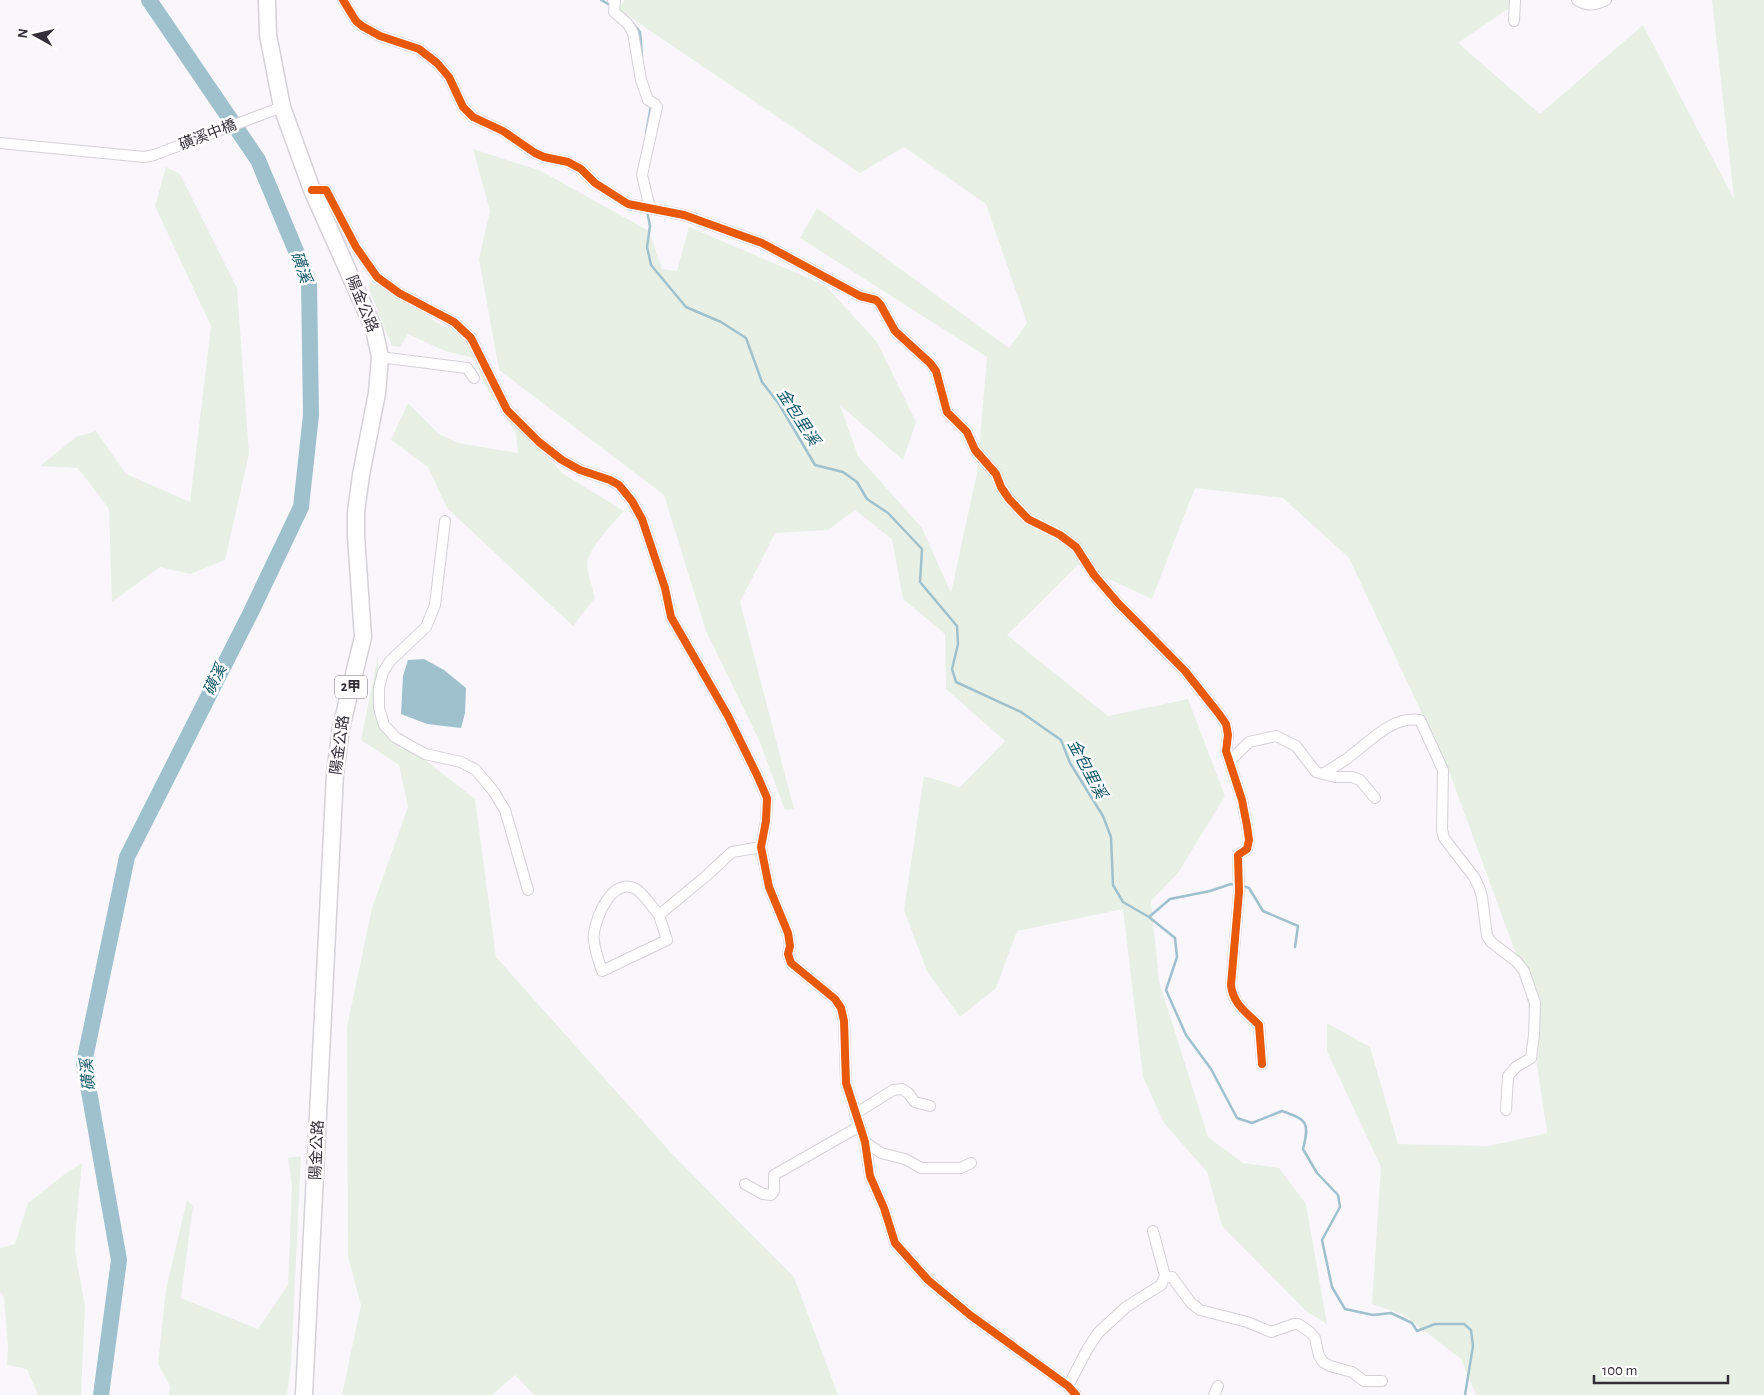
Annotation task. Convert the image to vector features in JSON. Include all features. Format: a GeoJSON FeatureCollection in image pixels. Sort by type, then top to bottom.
{"type":"FeatureCollection","features":[{"type":"Feature","properties":{"kind":"main road","name":"陽金公路"},"geometry":{"type":"LineString","coordinates":[[267,0],[268,35],[282,106],[312,190],[374,329],[380,357],[377,393],[361,474],[356,512],[356,536],[364,637],[341,728],[335,774],[304,1395]]}},
{"type":"Feature","properties":{"kind":"street"},"geometry":{"type":"LineString","coordinates":[[343,0],[356,21],[362,26],[380,36],[419,49],[437,63],[449,77],[463,107],[473,116],[503,131],[536,153],[544,157],[568,162],[581,169],[595,183],[628,204],[693,218],[762,243],[860,296],[876,300],[895,331],[930,363],[936,371],[947,412],[967,432],[975,450],[996,474],[1001,487],[1009,499],[1028,519],[1060,535],[1076,548],[1094,575],[1118,603],[1185,671],[1226,724],[1228,735],[1226,751],[1242,800],[1249,840],[1247,850],[1238,855],[1239,892],[1231,990],[1236,1002],[1259,1025],[1262,1064]]}},
{"type":"Feature","properties":{"kind":"street"},"geometry":{"type":"LineString","coordinates":[[612,0],[615,2],[614,12],[628,24],[633,33],[641,80],[652,102],[658,107],[642,175],[645,208]]}},
{"type":"Feature","properties":{"kind":"street"},"geometry":{"type":"LineString","coordinates":[[1514,21],[1515,0]]}},
{"type":"Feature","properties":{"kind":"street"},"geometry":{"type":"LineString","coordinates":[[1577,0],[1583,4],[1591,5],[1606,0]]}},
{"type":"Feature","properties":{"kind":"street","name":"磺溪中橋"},"geometry":{"type":"LineString","coordinates":[[0,142],[144,157],[154,155],[282,106]]}},
{"type":"Feature","properties":{"kind":"street"},"geometry":{"type":"LineString","coordinates":[[312,190],[326,190],[356,247],[377,278],[399,293],[454,322],[471,338],[507,410],[514,418],[562,460],[580,470],[619,485],[632,501],[642,518],[665,588],[671,617],[728,716],[767,798],[766,821],[761,847],[769,887],[788,934],[790,946],[788,954],[791,964],[835,1000],[841,1008],[844,1021],[846,1083],[860,1126],[870,1176],[884,1208],[895,1243],[928,1280],[970,1315],[1068,1386],[1076,1395]]}},
{"type":"Feature","properties":{"kind":"street"},"geometry":{"type":"LineString","coordinates":[[380,357],[467,368],[474,378]]}},
{"type":"Feature","properties":{"kind":"street"},"geometry":{"type":"LineString","coordinates":[[445,521],[435,606],[426,627],[390,661],[379,688],[378,708],[384,725],[396,738],[425,754],[461,762],[476,770],[506,810],[528,890]]}},
{"type":"Feature","properties":{"kind":"street"},"geometry":{"type":"LineString","coordinates":[[1323,774],[1348,758],[1386,728],[1404,720],[1420,720],[1443,770],[1442,830],[1444,838],[1456,852],[1479,887],[1487,936],[1491,942],[1517,962],[1524,970],[1535,1003],[1531,1058],[1516,1067],[1508,1076],[1506,1110]]}},
{"type":"Feature","properties":{"kind":"street"},"geometry":{"type":"LineString","coordinates":[[1230,761],[1249,742],[1276,736],[1296,746],[1316,772],[1335,777],[1352,777],[1360,780],[1375,798]]}},
{"type":"Feature","properties":{"kind":"street"},"geometry":{"type":"LineString","coordinates":[[659,915],[732,852],[761,847]]}},
{"type":"Feature","properties":{"kind":"street"},"geometry":{"type":"LineString","coordinates":[[626,886],[637,889],[659,915],[667,940],[602,971],[593,934],[605,902],[617,888],[626,886]]}},
{"type":"Feature","properties":{"kind":"street"},"geometry":{"type":"LineString","coordinates":[[856,1114],[893,1090],[902,1088],[915,1102],[930,1106]]}},
{"type":"Feature","properties":{"kind":"street"},"geometry":{"type":"LineString","coordinates":[[745,1184],[763,1194],[771,1195],[774,1191],[774,1175],[860,1126]]}},
{"type":"Feature","properties":{"kind":"street"},"geometry":{"type":"LineString","coordinates":[[864,1142],[881,1154],[905,1159],[921,1168],[961,1168],[971,1163]]}},
{"type":"Feature","properties":{"kind":"street"},"geometry":{"type":"LineString","coordinates":[[1068,1386],[1098,1333],[1126,1307],[1161,1285],[1165,1276],[1153,1231]]}},
{"type":"Feature","properties":{"kind":"street"},"geometry":{"type":"LineString","coordinates":[[1165,1276],[1172,1277],[1192,1303],[1200,1310],[1247,1322],[1271,1332],[1298,1324],[1315,1338],[1319,1356],[1323,1362],[1352,1372],[1364,1381],[1382,1381]]}},
{"type":"Feature","properties":{"kind":"shaded area"},"geometry":{"type":"Polygon","coordinates":[[[625,0],[1521,0],[1458,43],[1540,114],[1643,25],[1734,199],[1712,0],[1764,0],[1764,1395],[1476,1395],[1461,1359],[1404,1315],[1372,1304],[1381,1167],[1327,1051],[1327,1023],[1370,1047],[1398,1144],[1489,1146],[1547,1133],[1524,976],[1449,771],[1349,558],[1283,498],[1195,488],[1152,599],[1078,565],[1007,635],[1108,716],[1188,699],[1225,796],[1178,873],[1151,901],[1159,981],[1208,1137],[1243,1163],[1279,1168],[1306,1204],[1327,1324],[1306,1311],[1222,1226],[1207,1172],[1164,1123],[1143,1077],[1123,909],[1017,931],[996,988],[960,1017],[927,971],[904,910],[924,776],[960,787],[1005,741],[946,689],[945,634],[903,599],[892,539],[855,510],[828,530],[775,533],[740,602],[794,809],[785,810],[759,740],[706,631],[664,495],[499,370],[479,259],[490,211],[473,149],[541,171],[649,231],[662,269],[677,271],[689,227],[825,285],[877,342],[916,422],[903,460],[840,405],[858,456],[922,528],[951,593],[977,473],[987,357],[800,238],[817,208],[1009,348],[1027,323],[986,204],[904,147],[860,173],[618,9],[625,0]]]}},
{"type":"Feature","properties":{"kind":"shaded area"},"geometry":{"type":"Polygon","coordinates":[[[166,167],[180,174],[237,288],[249,454],[225,560],[190,574],[160,567],[112,602],[109,509],[78,468],[40,466],[76,437],[96,431],[126,474],[190,502],[211,326],[155,206],[166,167]]]}},
{"type":"Feature","properties":{"kind":"shaded area"},"geometry":{"type":"Polygon","coordinates":[[[372,280],[442,326],[461,331],[527,433],[562,473],[624,511],[592,550],[587,567],[595,598],[573,626],[447,508],[428,467],[391,440],[408,403],[439,434],[458,443],[518,453],[516,433],[486,387],[474,358],[445,351],[408,334],[400,347],[392,346],[368,286],[372,280]]]}},
{"type":"Feature","properties":{"kind":"shaded area"},"geometry":{"type":"Polygon","coordinates":[[[378,656],[377,722],[475,799],[496,957],[673,1155],[794,1277],[838,1395],[534,1395],[515,1375],[492,1395],[342,1395],[361,1305],[348,1257],[347,1027],[372,908],[408,807],[399,765],[361,740],[378,656]]]}},
{"type":"Feature","properties":{"kind":"shaded area"},"geometry":{"type":"Polygon","coordinates":[[[301,1156],[291,1365],[287,1395],[169,1395],[170,1386],[158,1364],[166,1289],[187,1200],[193,1206],[181,1298],[258,1329],[288,1285],[292,1186],[288,1158],[301,1156]]]}},
{"type":"Feature","properties":{"kind":"shaded area"},"geometry":{"type":"Polygon","coordinates":[[[82,1163],[75,1251],[85,1306],[81,1395],[38,1395],[27,1369],[7,1365],[8,1348],[4,1297],[0,1292],[0,1248],[15,1244],[28,1203],[82,1163]]]}},
{"type":"Feature","properties":{"kind":"water"},"geometry":{"type":"Polygon","coordinates":[[[424,659],[444,670],[466,688],[465,713],[461,728],[427,724],[401,714],[403,676],[408,660],[424,659]]]}},
{"type":"Feature","properties":{"kind":"waterway","name":"磺溪"},"geometry":{"type":"LineString","coordinates":[[101,1395],[119,1260],[84,1063],[127,857],[251,612],[301,507],[311,415],[309,282],[258,160],[149,0]]}},
{"type":"Feature","properties":{"kind":"waterway","name":"金包里溪"},"geometry":{"type":"LineString","coordinates":[[601,0],[608,4]]}},
{"type":"Feature","properties":{"kind":"waterway","name":"金包里溪"},"geometry":{"type":"LineString","coordinates":[[634,25],[640,32],[642,57]]}},
{"type":"Feature","properties":{"kind":"waterway","name":"金包里溪"},"geometry":{"type":"LineString","coordinates":[[646,133],[651,106]]}},
{"type":"Feature","properties":{"kind":"waterway","name":"金包里溪"},"geometry":{"type":"LineString","coordinates":[[647,211],[650,226],[647,247],[651,265],[686,307],[721,322],[746,338],[762,382],[779,404],[815,465],[843,472],[857,482],[867,499],[888,513],[922,549],[920,582],[957,626],[958,644],[952,669],[956,682],[1021,712],[1061,740],[1070,763],[1103,816],[1111,837],[1113,885],[1123,902],[1149,917],[1175,938],[1177,957],[1166,990],[1186,1035],[1211,1069],[1237,1118],[1252,1123],[1282,1111],[1297,1117],[1306,1127],[1303,1149],[1317,1173],[1338,1195],[1340,1207],[1322,1240],[1332,1287],[1345,1309],[1373,1315],[1391,1313],[1412,1323],[1417,1331],[1435,1324],[1464,1324],[1471,1330],[1473,1346],[1465,1395]]}},
{"type":"Feature","properties":{"kind":"waterway"},"geometry":{"type":"LineString","coordinates":[[1149,917],[1170,899],[1210,891],[1231,884],[1235,885]]}},
{"type":"Feature","properties":{"kind":"waterway"},"geometry":{"type":"LineString","coordinates":[[1243,886],[1249,888],[1263,911],[1298,926],[1295,947]]}},
{"type":"Feature","properties":{"kind":"cycle path"},"geometry":{"type":"LineString","coordinates":[[343,0],[356,21],[362,26],[380,36],[419,49],[437,63],[449,77],[463,107],[473,117],[503,131],[535,153],[568,162],[581,169],[595,183],[628,204],[684,215],[762,243],[860,296],[876,300],[880,304],[895,331],[930,363],[936,371],[947,412],[967,432],[975,450],[996,474],[1001,487],[1009,499],[1028,519],[1060,535],[1076,547],[1094,575],[1118,603],[1185,671],[1226,724],[1228,735],[1226,751],[1242,800],[1249,840],[1247,849],[1238,855],[1239,892],[1231,985],[1237,1003],[1259,1025],[1262,1064]]}},
{"type":"Feature","properties":{"kind":"cycle path"},"geometry":{"type":"LineString","coordinates":[[312,190],[326,190],[356,247],[377,277],[399,293],[454,322],[471,338],[507,410],[539,442],[562,460],[580,470],[619,485],[632,501],[642,519],[665,588],[671,617],[728,716],[767,798],[766,821],[761,847],[769,887],[788,933],[790,946],[788,954],[791,963],[835,999],[841,1008],[844,1021],[846,1083],[865,1142],[870,1176],[884,1208],[895,1243],[928,1280],[970,1315],[1068,1386],[1076,1395]]}}]}
